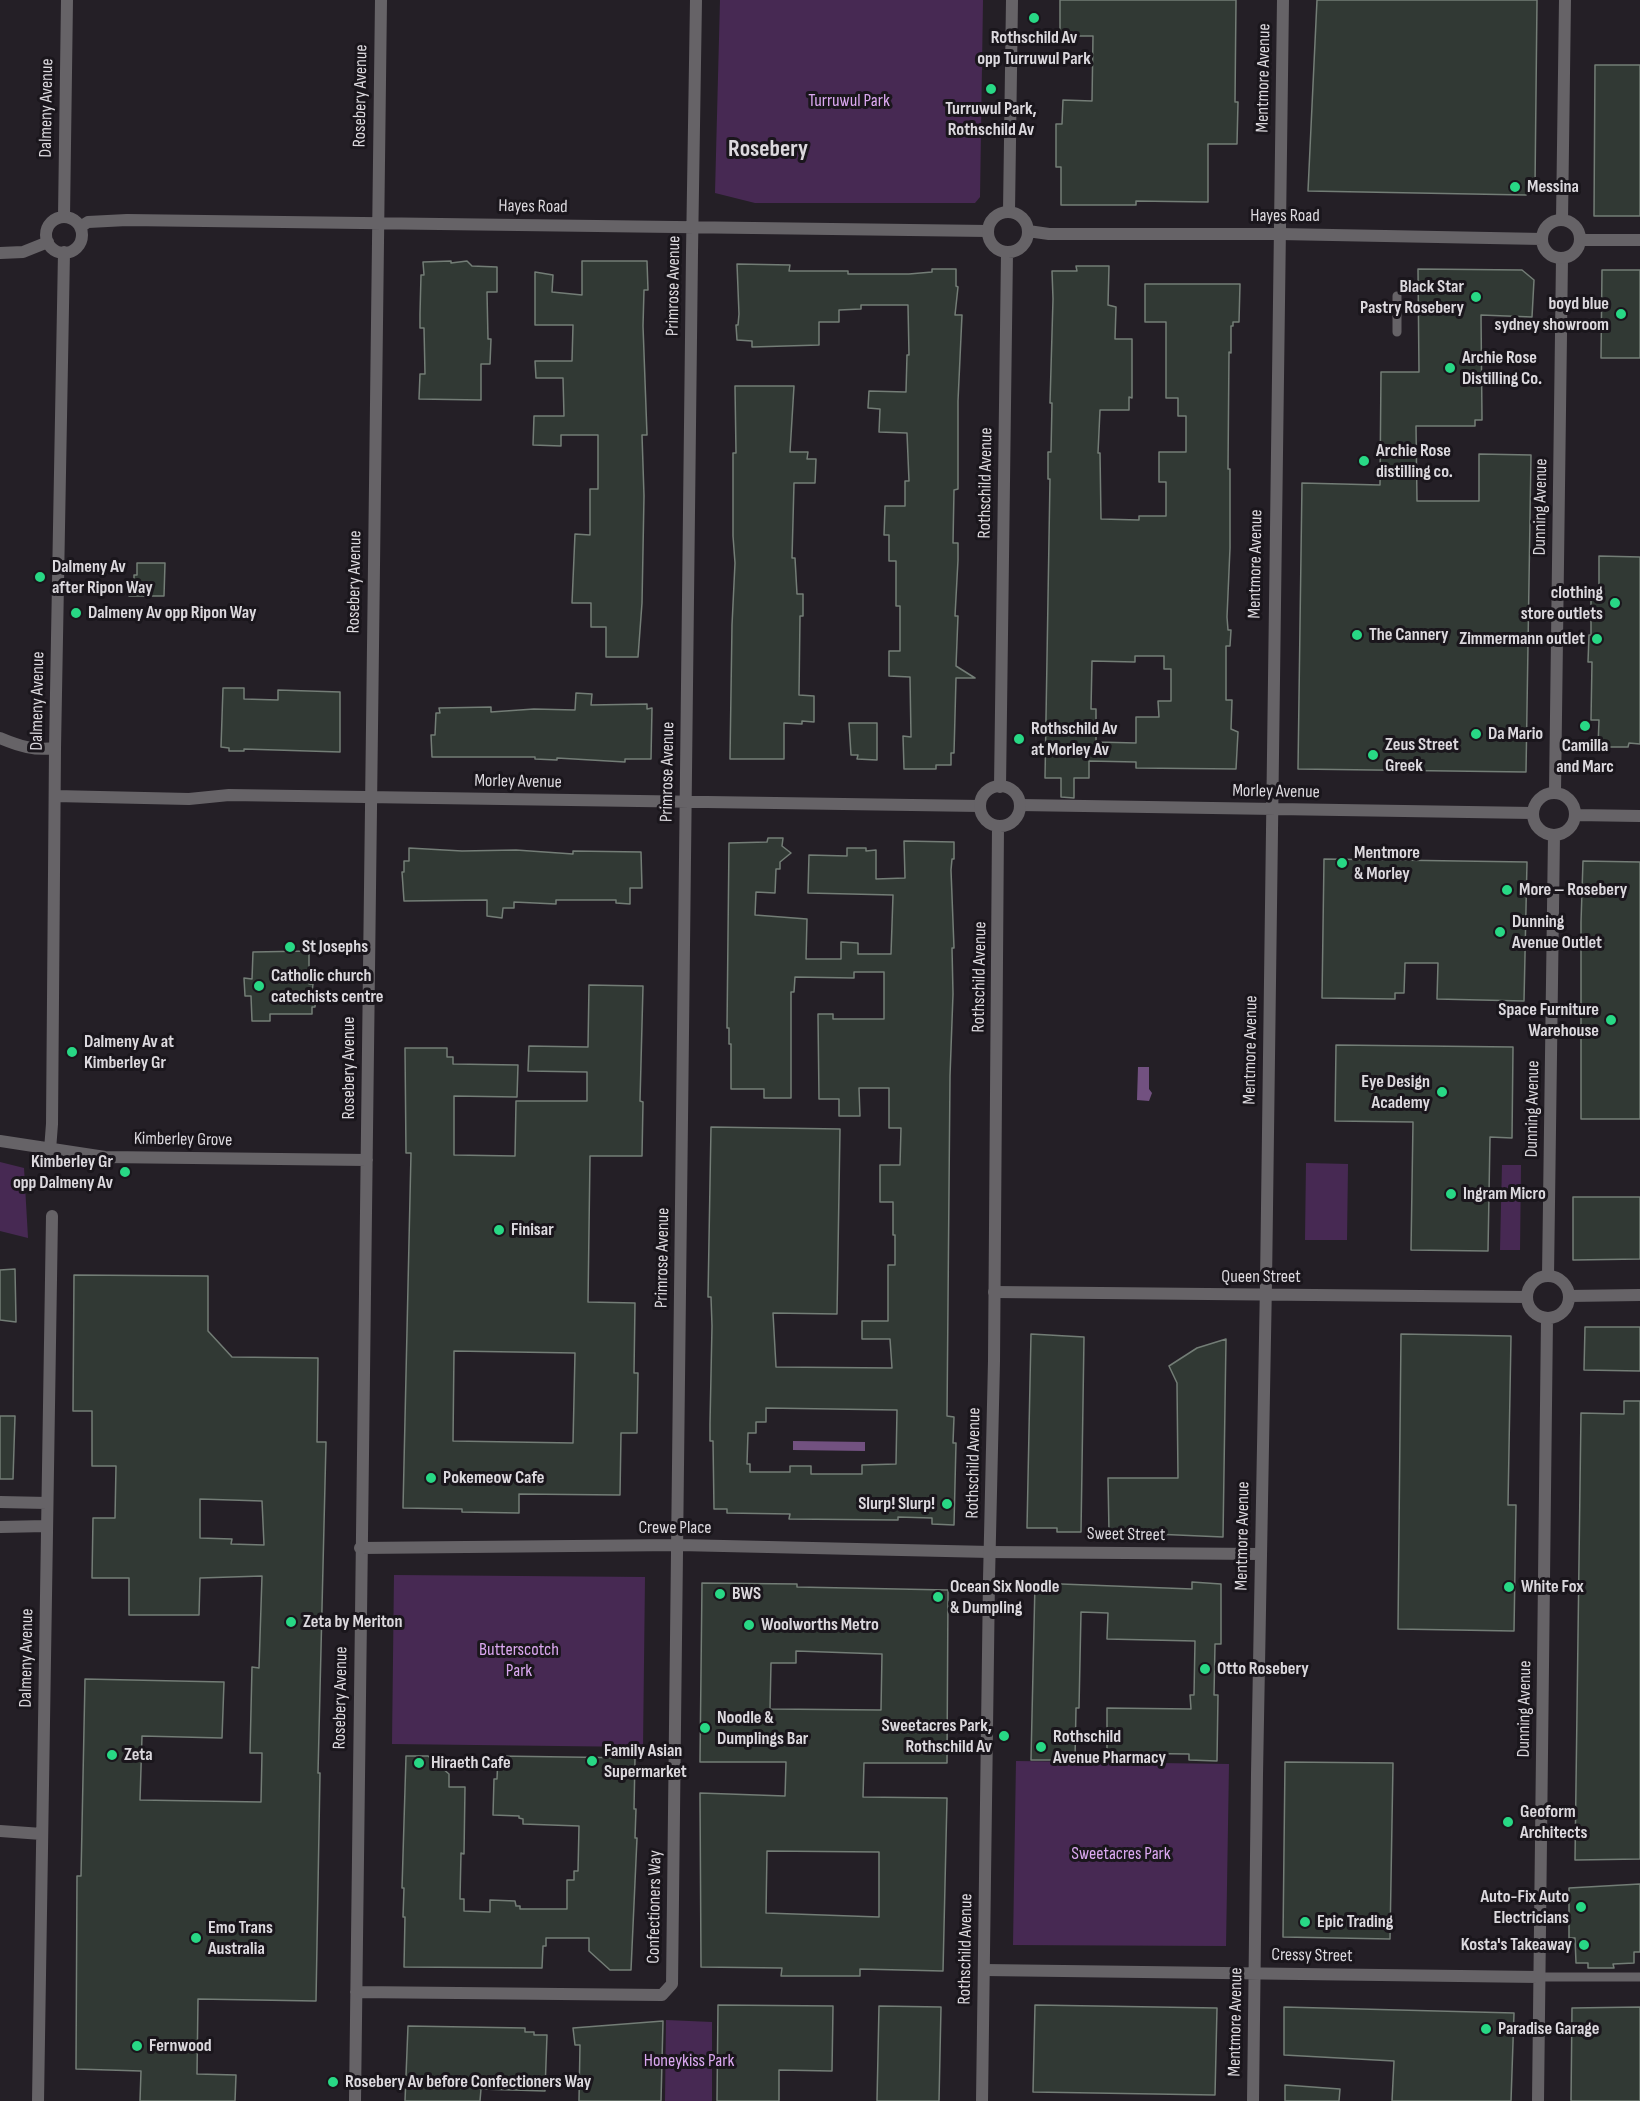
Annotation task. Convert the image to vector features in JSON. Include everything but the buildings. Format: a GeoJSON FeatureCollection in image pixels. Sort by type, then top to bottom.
{"type":"FeatureCollection","features":[{"type":"Feature","properties":{"kind":"street","name":"Dalmeny Avenue"},"geometry":{"type":"LineString","coordinates":[[64,217],[67,0]]}},
{"type":"Feature","properties":{"kind":"street","name":"Rosebery Avenue"},"geometry":{"type":"LineString","coordinates":[[355,2101],[360,1548],[381,0]]}},
{"type":"Feature","properties":{"kind":"street","name":"Primrose Avenue"},"geometry":{"type":"LineString","coordinates":[[679,1545],[685,802],[696,0]]}},
{"type":"Feature","properties":{"kind":"street"},"geometry":{"type":"LineString","coordinates":[[1009,211],[1012,0]]}},
{"type":"Feature","properties":{"kind":"street","name":"Mentmore Avenue"},"geometry":{"type":"LineString","coordinates":[[1253,2101],[1283,0]]}},
{"type":"Feature","properties":{"kind":"street"},"geometry":{"type":"LineString","coordinates":[[1562,220],[1565,0]]}},
{"type":"Feature","properties":{"kind":"street"},"geometry":{"type":"LineString","coordinates":[[1009,211],[1022,217],[1028,231],[1020,248],[1007,252],[991,243],[988,231],[994,216],[1009,211]]}},
{"type":"Feature","properties":{"kind":"street"},"geometry":{"type":"LineString","coordinates":[[64,217],[73,220],[80,227],[81,238],[75,248],[63,252],[54,250],[46,237],[53,220],[64,217]]}},
{"type":"Feature","properties":{"kind":"street","name":"Hayes Road"},"geometry":{"type":"LineString","coordinates":[[80,227],[88,222],[127,220],[988,231]]}},
{"type":"Feature","properties":{"kind":"street"},"geometry":{"type":"LineString","coordinates":[[1556,220],[1562,220],[1576,226],[1580,240],[1575,252],[1562,258],[1546,250],[1542,239],[1546,227],[1556,220]]}},
{"type":"Feature","properties":{"kind":"street","name":"Hayes Road"},"geometry":{"type":"LineString","coordinates":[[1028,231],[1049,234],[1280,234],[1542,239]]}},
{"type":"Feature","properties":{"kind":"street"},"geometry":{"type":"LineString","coordinates":[[1580,240],[1640,240]]}},
{"type":"Feature","properties":{"kind":"street"},"geometry":{"type":"LineString","coordinates":[[0,253],[23,252],[48,242]]}},
{"type":"Feature","properties":{"kind":"street","name":"Dalmeny Avenue"},"geometry":{"type":"LineString","coordinates":[[50,1150],[63,252]]}},
{"type":"Feature","properties":{"kind":"street","name":"Rothschild Avenue"},"geometry":{"type":"LineString","coordinates":[[1000,786],[1007,252]]}},
{"type":"Feature","properties":{"kind":"street","name":"Dunning Avenue"},"geometry":{"type":"LineString","coordinates":[[1555,792],[1562,258]]}},
{"type":"Feature","properties":{"kind":"street"},"geometry":{"type":"LineString","coordinates":[[0,738],[40,750],[55,748]]}},
{"type":"Feature","properties":{"kind":"street"},"geometry":{"type":"LineString","coordinates":[[1000,786],[1014,792],[1020,806],[1016,818],[998,826],[985,819],[980,806],[984,794],[1000,786]]}},
{"type":"Feature","properties":{"kind":"street"},"geometry":{"type":"LineString","coordinates":[[1555,792],[1569,800],[1575,815],[1569,829],[1562,834],[1547,835],[1536,827],[1532,813],[1539,798],[1555,792]]}},
{"type":"Feature","properties":{"kind":"street","name":"Morley Avenue"},"geometry":{"type":"LineString","coordinates":[[55,796],[189,798],[229,795],[980,806]]}},
{"type":"Feature","properties":{"kind":"street","name":"Morley Avenue"},"geometry":{"type":"LineString","coordinates":[[1020,806],[1532,813]]}},
{"type":"Feature","properties":{"kind":"street"},"geometry":{"type":"LineString","coordinates":[[1575,815],[1640,816]]}},
{"type":"Feature","properties":{"kind":"street","name":"Rothschild Avenue"},"geometry":{"type":"LineString","coordinates":[[982,2101],[994,1292],[998,826]]}},
{"type":"Feature","properties":{"kind":"street","name":"Dunning Avenue"},"geometry":{"type":"LineString","coordinates":[[1548,1276],[1554,835]]}},
{"type":"Feature","properties":{"kind":"street","name":"Kimberley Grove"},"geometry":{"type":"LineString","coordinates":[[0,1141],[105,1157],[367,1160]]}},
{"type":"Feature","properties":{"kind":"street","name":"Dalmeny Avenue"},"geometry":{"type":"LineString","coordinates":[[38,2101],[52,1216]]}},
{"type":"Feature","properties":{"kind":"street"},"geometry":{"type":"LineString","coordinates":[[1548,1276],[1560,1280],[1568,1290],[1569,1296],[1568,1304],[1563,1312],[1547,1318],[1535,1313],[1527,1297],[1528,1289],[1533,1282],[1540,1277],[1548,1276]]}},
{"type":"Feature","properties":{"kind":"street","name":"Queen Street"},"geometry":{"type":"LineString","coordinates":[[994,1292],[1527,1297]]}},
{"type":"Feature","properties":{"kind":"street"},"geometry":{"type":"LineString","coordinates":[[1569,1296],[1640,1295]]}},
{"type":"Feature","properties":{"kind":"street","name":"Dunning Avenue"},"geometry":{"type":"LineString","coordinates":[[1538,2101],[1547,1318]]}},
{"type":"Feature","properties":{"kind":"street"},"geometry":{"type":"LineString","coordinates":[[0,1502],[47,1503]]}},
{"type":"Feature","properties":{"kind":"street"},"geometry":{"type":"LineString","coordinates":[[0,1527],[46,1526]]}},
{"type":"Feature","properties":{"kind":"street","name":"Crewe Place"},"geometry":{"type":"LineString","coordinates":[[360,1548],[679,1545],[990,1552]]}},
{"type":"Feature","properties":{"kind":"street","name":"Confectioners Way"},"geometry":{"type":"LineString","coordinates":[[356,1992],[662,1995],[672,1984],[679,1545]]}},
{"type":"Feature","properties":{"kind":"street","name":"Sweet Street"},"geometry":{"type":"LineString","coordinates":[[990,1552],[1262,1554]]}},
{"type":"Feature","properties":{"kind":"street"},"geometry":{"type":"LineString","coordinates":[[0,1831],[42,1834]]}},
{"type":"Feature","properties":{"kind":"street","name":"Cressy Street"},"geometry":{"type":"LineString","coordinates":[[984,1970],[1539,1977]]}},
{"type":"Feature","properties":{"kind":"lane"},"geometry":{"type":"LineString","coordinates":[[1397,296],[1397,332]]}},
{"type":"Feature","properties":{"kind":"lane","name":"Cressy Street"},"geometry":{"type":"LineString","coordinates":[[1539,1977],[1640,1977]]}},
{"type":"Feature","properties":{"kind":"green space","name":"Turruwul Park"},"geometry":{"type":"Polygon","coordinates":[[[720,0],[983,0],[980,197],[975,203],[755,203],[715,193],[720,0]]]}},
{"type":"Feature","properties":{"kind":"green space"},"geometry":{"type":"Polygon","coordinates":[[[0,1162],[24,1168],[28,1238],[0,1231],[0,1162]]]}},
{"type":"Feature","properties":{"kind":"green space"},"geometry":{"type":"Polygon","coordinates":[[[1306,1163],[1348,1164],[1347,1240],[1305,1240],[1306,1163]]]}},
{"type":"Feature","properties":{"kind":"green space"},"geometry":{"type":"Polygon","coordinates":[[[1502,1165],[1521,1165],[1520,1250],[1500,1250],[1502,1165]]]}},
{"type":"Feature","properties":{"kind":"green space","name":"Butterscotch Park"},"geometry":{"type":"Polygon","coordinates":[[[394,1575],[645,1577],[643,1747],[392,1744],[394,1575]]]}},
{"type":"Feature","properties":{"kind":"green space","name":"Sweetacres Park"},"geometry":{"type":"Polygon","coordinates":[[[1016,1761],[1229,1764],[1226,1946],[1013,1945],[1016,1761]]]}},
{"type":"Feature","properties":{"kind":"green space","name":"Honeykiss Park"},"geometry":{"type":"Polygon","coordinates":[[[666,2020],[712,2022],[712,2101],[665,2101],[666,2020]]]}},
{"type":"Feature","properties":{"kind":"shaded area"},"geometry":{"type":"Polygon","coordinates":[[[1138,1067],[1149,1067],[1149,1089],[1152,1093],[1149,1101],[1137,1100],[1138,1067]]]}},
{"type":"Feature","properties":{"kind":"shaded area"},"geometry":{"type":"Polygon","coordinates":[[[793,1441],[865,1442],[865,1451],[793,1450],[793,1441]]]}},
{"type":"Feature","properties":{"kind":"place","name":"Rothschild Av opp Turruwul Park"},"geometry":{"type":"Point","coordinates":[1034,18]}},
{"type":"Feature","properties":{"kind":"place","name":"Turruwul Park, Rothschild Av"},"geometry":{"type":"Point","coordinates":[991,89]}},
{"type":"Feature","properties":{"kind":"place","name":"Messina"},"geometry":{"type":"Point","coordinates":[1515,187]}},
{"type":"Feature","properties":{"kind":"place","name":"Black Star Pastry Rosebery"},"geometry":{"type":"Point","coordinates":[1476,297]}},
{"type":"Feature","properties":{"kind":"place","name":"boyd blue sydney showroom"},"geometry":{"type":"Point","coordinates":[1621,314]}},
{"type":"Feature","properties":{"kind":"place","name":"Archie Rose Distilling Co."},"geometry":{"type":"Point","coordinates":[1450,368]}},
{"type":"Feature","properties":{"kind":"place","name":"Archie Rose distilling co."},"geometry":{"type":"Point","coordinates":[1364,461]}},
{"type":"Feature","properties":{"kind":"place","name":"Dalmeny Av after Ripon Way"},"geometry":{"type":"Point","coordinates":[40,577]}},
{"type":"Feature","properties":{"kind":"place","name":"clothing store outlets"},"geometry":{"type":"Point","coordinates":[1615,603]}},
{"type":"Feature","properties":{"kind":"place","name":"Dalmeny Av opp Ripon Way"},"geometry":{"type":"Point","coordinates":[76,613]}},
{"type":"Feature","properties":{"kind":"place","name":"The Cannery"},"geometry":{"type":"Point","coordinates":[1357,635]}},
{"type":"Feature","properties":{"kind":"place","name":"Zimmermann outlet"},"geometry":{"type":"Point","coordinates":[1597,639]}},
{"type":"Feature","properties":{"kind":"place","name":"Camilla and Marc"},"geometry":{"type":"Point","coordinates":[1585,726]}},
{"type":"Feature","properties":{"kind":"place","name":"Da Mario"},"geometry":{"type":"Point","coordinates":[1476,734]}},
{"type":"Feature","properties":{"kind":"place","name":"Rothschild Av at Morley Av"},"geometry":{"type":"Point","coordinates":[1019,739]}},
{"type":"Feature","properties":{"kind":"place","name":"Zeus Street Greek"},"geometry":{"type":"Point","coordinates":[1373,755]}},
{"type":"Feature","properties":{"kind":"place","name":"Mentmore & Morley"},"geometry":{"type":"Point","coordinates":[1342,863]}},
{"type":"Feature","properties":{"kind":"place","name":"More – Rosebery"},"geometry":{"type":"Point","coordinates":[1507,890]}},
{"type":"Feature","properties":{"kind":"place","name":"Dunning Avenue Outlet"},"geometry":{"type":"Point","coordinates":[1500,932]}},
{"type":"Feature","properties":{"kind":"place","name":"St Josephs"},"geometry":{"type":"Point","coordinates":[290,947]}},
{"type":"Feature","properties":{"kind":"place","name":"Catholic church catechists centre"},"geometry":{"type":"Point","coordinates":[259,986]}},
{"type":"Feature","properties":{"kind":"place","name":"Space Furniture Warehouse"},"geometry":{"type":"Point","coordinates":[1611,1020]}},
{"type":"Feature","properties":{"kind":"place","name":"Dalmeny Av at Kimberley Gr"},"geometry":{"type":"Point","coordinates":[72,1052]}},
{"type":"Feature","properties":{"kind":"place","name":"Eye Design Academy"},"geometry":{"type":"Point","coordinates":[1442,1092]}},
{"type":"Feature","properties":{"kind":"place","name":"Kimberley Gr opp Dalmeny Av"},"geometry":{"type":"Point","coordinates":[125,1172]}},
{"type":"Feature","properties":{"kind":"place","name":"Ingram Micro"},"geometry":{"type":"Point","coordinates":[1451,1194]}},
{"type":"Feature","properties":{"kind":"place","name":"Finisar"},"geometry":{"type":"Point","coordinates":[499,1230]}},
{"type":"Feature","properties":{"kind":"place","name":"Pokemeow Cafe"},"geometry":{"type":"Point","coordinates":[431,1478]}},
{"type":"Feature","properties":{"kind":"place","name":"Slurp! Slurp!"},"geometry":{"type":"Point","coordinates":[947,1504]}},
{"type":"Feature","properties":{"kind":"place","name":"White Fox"},"geometry":{"type":"Point","coordinates":[1509,1587]}},
{"type":"Feature","properties":{"kind":"place","name":"BWS"},"geometry":{"type":"Point","coordinates":[720,1594]}},
{"type":"Feature","properties":{"kind":"place","name":"Ocean Six Noodle & Dumpling"},"geometry":{"type":"Point","coordinates":[938,1597]}},
{"type":"Feature","properties":{"kind":"place","name":"Zeta by Meriton"},"geometry":{"type":"Point","coordinates":[291,1622]}},
{"type":"Feature","properties":{"kind":"place","name":"Woolworths Metro"},"geometry":{"type":"Point","coordinates":[749,1625]}},
{"type":"Feature","properties":{"kind":"place","name":"Otto Rosebery"},"geometry":{"type":"Point","coordinates":[1205,1669]}},
{"type":"Feature","properties":{"kind":"place","name":"Noodle & Dumplings Bar"},"geometry":{"type":"Point","coordinates":[705,1728]}},
{"type":"Feature","properties":{"kind":"place","name":"Sweetacres Park, Rothschild Av"},"geometry":{"type":"Point","coordinates":[1004,1736]}},
{"type":"Feature","properties":{"kind":"place","name":"Rothschild Avenue Pharmacy"},"geometry":{"type":"Point","coordinates":[1041,1747]}},
{"type":"Feature","properties":{"kind":"place","name":"Zeta"},"geometry":{"type":"Point","coordinates":[112,1755]}},
{"type":"Feature","properties":{"kind":"place","name":"Family Asian Supermarket"},"geometry":{"type":"Point","coordinates":[592,1761]}},
{"type":"Feature","properties":{"kind":"place","name":"Hiraeth Cafe"},"geometry":{"type":"Point","coordinates":[419,1763]}},
{"type":"Feature","properties":{"kind":"place","name":"Geoform Architects"},"geometry":{"type":"Point","coordinates":[1508,1822]}},
{"type":"Feature","properties":{"kind":"place","name":"Auto-Fix Auto Electricians"},"geometry":{"type":"Point","coordinates":[1581,1907]}},
{"type":"Feature","properties":{"kind":"place","name":"Epic Trading"},"geometry":{"type":"Point","coordinates":[1305,1922]}},
{"type":"Feature","properties":{"kind":"place","name":"Emo Trans Australia"},"geometry":{"type":"Point","coordinates":[196,1938]}},
{"type":"Feature","properties":{"kind":"place","name":"Kosta's Takeaway"},"geometry":{"type":"Point","coordinates":[1584,1945]}},
{"type":"Feature","properties":{"kind":"place","name":"Paradise Garage"},"geometry":{"type":"Point","coordinates":[1486,2029]}},
{"type":"Feature","properties":{"kind":"place","name":"Fernwood"},"geometry":{"type":"Point","coordinates":[137,2046]}},
{"type":"Feature","properties":{"kind":"place","name":"Rosebery Av before Confectioners Way"},"geometry":{"type":"Point","coordinates":[333,2082]}},
{"type":"Feature","properties":{"kind":"district","name":"Rosebery"},"geometry":{"type":"Point","coordinates":[768,150]}}]}
